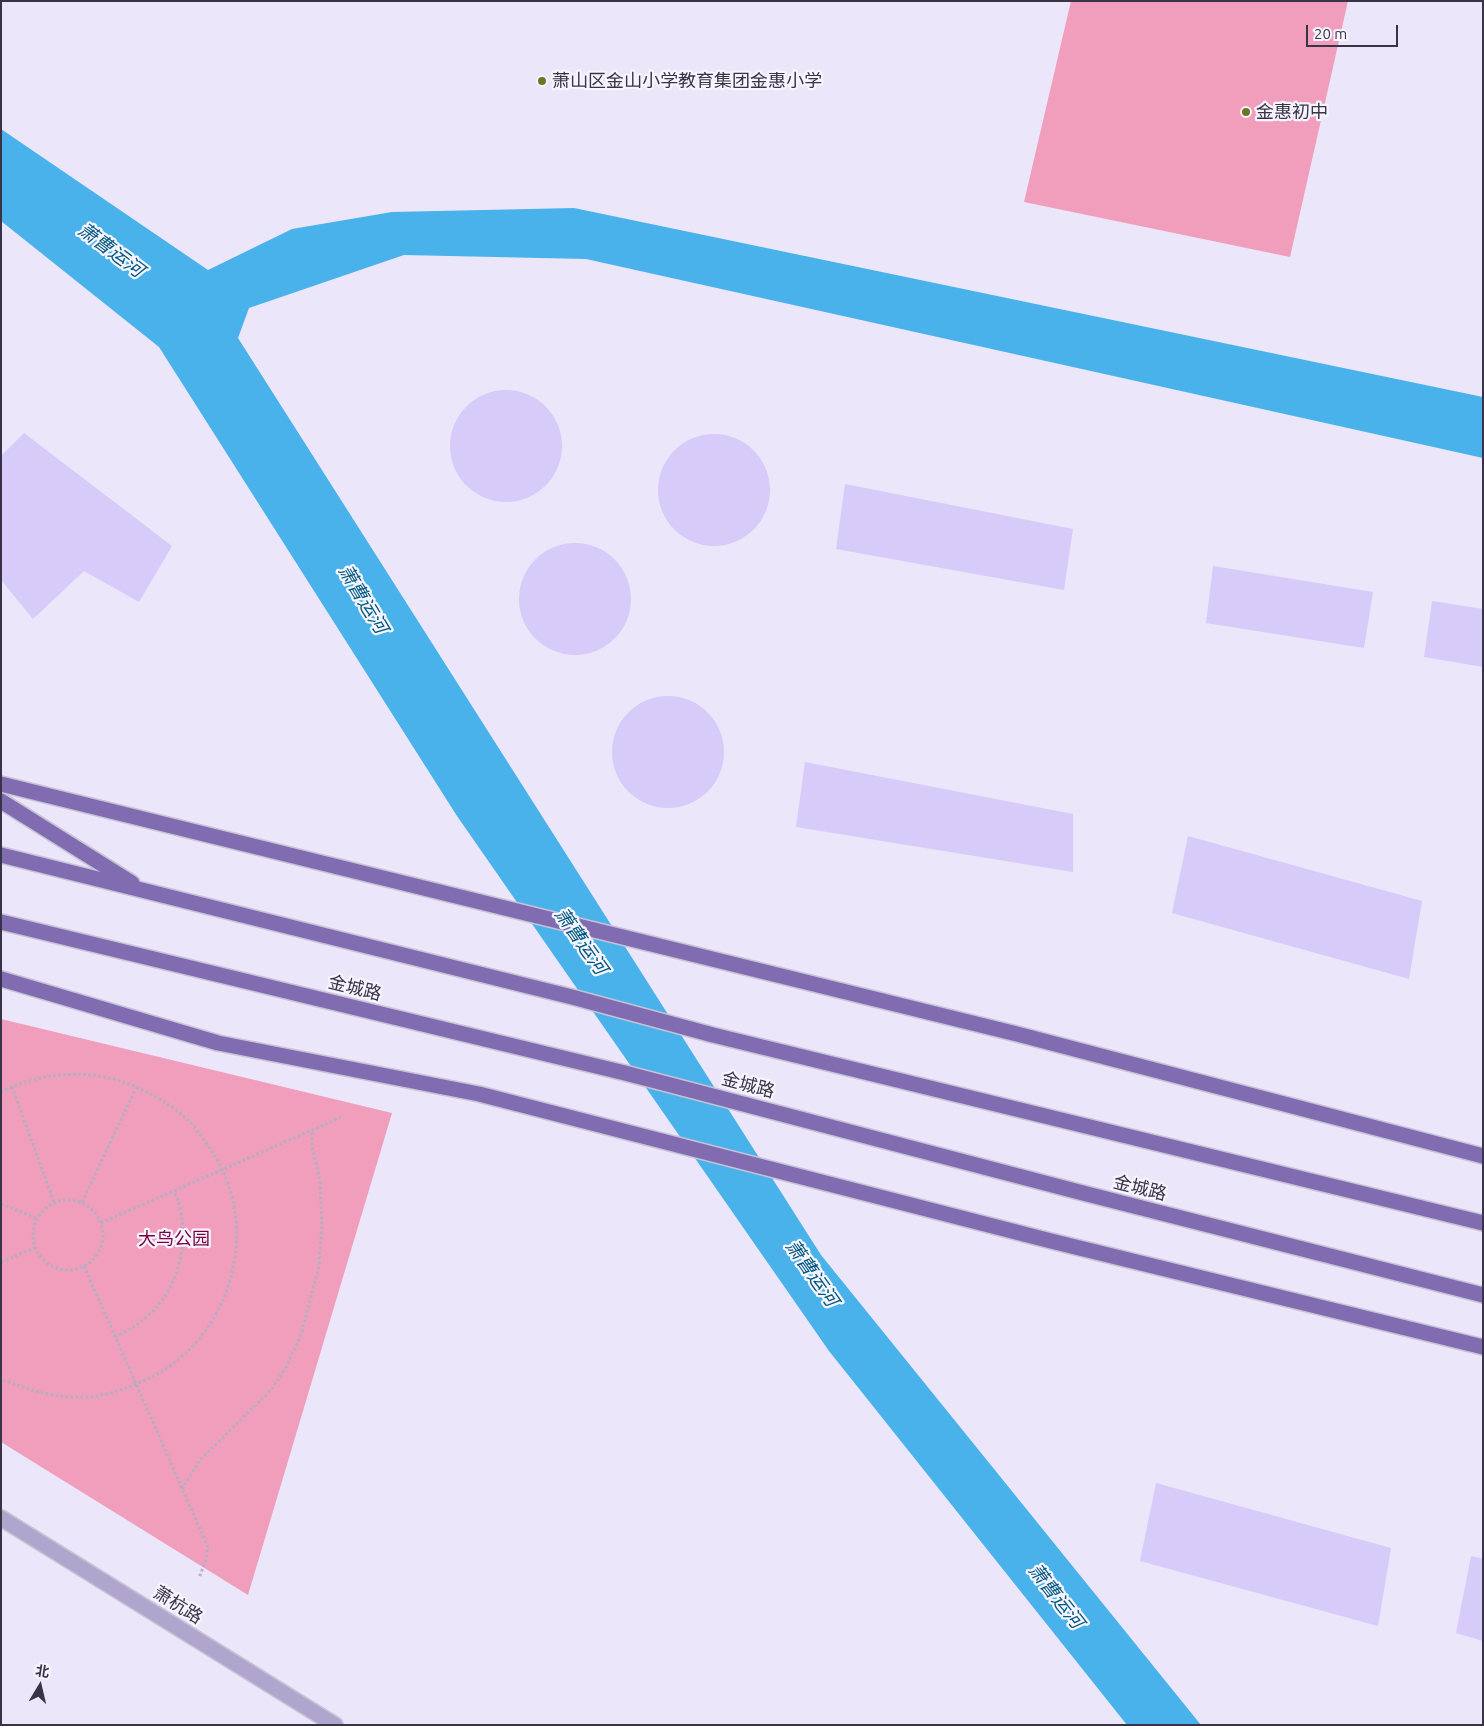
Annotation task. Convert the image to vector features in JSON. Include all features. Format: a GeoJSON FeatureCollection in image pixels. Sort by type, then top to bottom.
{"type":"FeatureCollection","features":[{"type":"Feature","properties":{"kind":"main road"},"geometry":{"type":"LineString","coordinates":[[1,784],[1017,1034],[1483,1156]]}},
{"type":"Feature","properties":{"kind":"main road"},"geometry":{"type":"LineString","coordinates":[[1,801],[144,890]]}},
{"type":"Feature","properties":{"kind":"main road"},"geometry":{"type":"LineString","coordinates":[[1,855],[572,997],[713,1035],[1483,1223]]}},
{"type":"Feature","properties":{"kind":"main road","name":"金城路"},"geometry":{"type":"LineString","coordinates":[[1,922],[625,1072],[1083,1193],[1483,1295]]}},
{"type":"Feature","properties":{"kind":"main road"},"geometry":{"type":"LineString","coordinates":[[1,979],[218,1043],[479,1094],[1051,1241],[1483,1347]]}},
{"type":"Feature","properties":{"kind":"street","name":"萧杭路"},"geometry":{"type":"LineString","coordinates":[[1,1518],[335,1725]]}},
{"type":"Feature","properties":{"kind":"path"},"geometry":{"type":"LineString","coordinates":[[1,1092],[27,1082],[52,1076],[78,1074],[120,1080],[158,1097],[191,1123],[216,1156],[232,1194],[238,1235],[232,1277],[217,1315],[192,1349],[159,1374],[121,1391],[79,1397],[38,1393],[1,1379]]}},
{"type":"Feature","properties":{"kind":"path"},"geometry":{"type":"LineString","coordinates":[[12,1087],[54,1202]]}},
{"type":"Feature","properties":{"kind":"path"},"geometry":{"type":"LineString","coordinates":[[82,1202],[136,1087]]}},
{"type":"Feature","properties":{"kind":"path"},"geometry":{"type":"LineString","coordinates":[[101,1223],[344,1116]]}},
{"type":"Feature","properties":{"kind":"path"},"geometry":{"type":"LineString","coordinates":[[182,1489],[200,1460],[272,1389],[301,1335],[319,1266],[322,1224],[320,1180],[312,1146],[312,1130]]}},
{"type":"Feature","properties":{"kind":"path"},"geometry":{"type":"LineString","coordinates":[[116,1337],[133,1328],[152,1312],[166,1293],[177,1272],[183,1248],[183,1224],[174,1191]]}},
{"type":"Feature","properties":{"kind":"path"},"geometry":{"type":"LineString","coordinates":[[65,1199],[82,1202],[96,1213],[101,1223],[104,1234],[102,1246],[97,1256],[78,1269],[55,1268],[45,1262],[35,1248],[32,1230],[36,1218],[54,1202],[65,1199]]}},
{"type":"Feature","properties":{"kind":"path"},"geometry":{"type":"LineString","coordinates":[[1,1204],[36,1218]]}},
{"type":"Feature","properties":{"kind":"path"},"geometry":{"type":"LineString","coordinates":[[1,1262],[35,1248]]}},
{"type":"Feature","properties":{"kind":"path"},"geometry":{"type":"LineString","coordinates":[[84,1266],[208,1546],[206,1560],[199,1578]]}},
{"type":"Feature","properties":{"kind":"green space"},"geometry":{"type":"Polygon","coordinates":[[[1071,1],[1348,1],[1290,257],[1024,202],[1071,1]]]}},
{"type":"Feature","properties":{"kind":"green space","name":"大鸟公园"},"geometry":{"type":"Polygon","coordinates":[[[1,1019],[392,1113],[248,1595],[1,1442],[1,1019]]]}},
{"type":"Feature","properties":{"kind":"water","name":"萧曹运河"},"geometry":{"type":"Polygon","coordinates":[[[1,129],[208,270],[292,229],[392,212],[574,208],[1483,397],[1483,458],[586,259],[404,255],[249,308],[238,338],[821,1255],[1201,1725],[1127,1725],[829,1351],[457,816],[159,347],[1,221],[1,129]]]}},
{"type":"Feature","properties":{"kind":"building"},"geometry":{"type":"Polygon","coordinates":[[[506,390],[528,394],[546,406],[558,424],[562,446],[558,468],[546,486],[528,498],[506,502],[484,498],[466,486],[454,468],[450,446],[454,424],[466,406],[484,394],[506,390]]]}},
{"type":"Feature","properties":{"kind":"building"},"geometry":{"type":"Polygon","coordinates":[[[24,433],[172,546],[139,602],[84,571],[33,619],[1,580],[1,456],[24,433]]]}},
{"type":"Feature","properties":{"kind":"building"},"geometry":{"type":"Polygon","coordinates":[[[714,434],[736,438],[754,450],[766,468],[770,490],[766,512],[754,530],[736,542],[714,546],[692,542],[674,530],[662,512],[658,490],[662,468],[674,450],[692,438],[714,434]]]}},
{"type":"Feature","properties":{"kind":"building"},"geometry":{"type":"Polygon","coordinates":[[[845,484],[1073,529],[1064,590],[836,549],[845,484]]]}},
{"type":"Feature","properties":{"kind":"building"},"geometry":{"type":"Polygon","coordinates":[[[575,543],[597,547],[615,559],[627,577],[631,599],[627,621],[615,639],[597,651],[575,655],[553,651],[535,639],[523,621],[519,599],[523,577],[535,559],[553,547],[575,543]]]}},
{"type":"Feature","properties":{"kind":"building"},"geometry":{"type":"Polygon","coordinates":[[[1213,566],[1373,592],[1364,648],[1206,623],[1213,566]]]}},
{"type":"Feature","properties":{"kind":"building"},"geometry":{"type":"Polygon","coordinates":[[[1432,601],[1483,609],[1483,667],[1424,657],[1432,601]]]}},
{"type":"Feature","properties":{"kind":"building"},"geometry":{"type":"Polygon","coordinates":[[[668,696],[690,700],[708,712],[720,730],[724,752],[720,774],[708,792],[690,804],[668,808],[646,804],[628,792],[616,774],[612,752],[616,730],[628,712],[646,700],[668,696]]]}},
{"type":"Feature","properties":{"kind":"building"},"geometry":{"type":"Polygon","coordinates":[[[805,762],[1073,814],[1073,872],[796,827],[805,762]]]}},
{"type":"Feature","properties":{"kind":"building"},"geometry":{"type":"Polygon","coordinates":[[[1188,836],[1422,901],[1409,979],[1172,913],[1188,836]]]}},
{"type":"Feature","properties":{"kind":"building"},"geometry":{"type":"Polygon","coordinates":[[[1156,1483],[1391,1548],[1378,1626],[1140,1561],[1156,1483]]]}},
{"type":"Feature","properties":{"kind":"building"},"geometry":{"type":"Polygon","coordinates":[[[1471,1556],[1483,1559],[1483,1641],[1456,1633],[1471,1556]]]}},
{"type":"Feature","properties":{"kind":"place","name":"萧山区金山小学教育集团金惠小学"},"geometry":{"type":"Point","coordinates":[542,81]}},
{"type":"Feature","properties":{"kind":"place","name":"金惠初中"},"geometry":{"type":"Point","coordinates":[1246,112]}}]}
